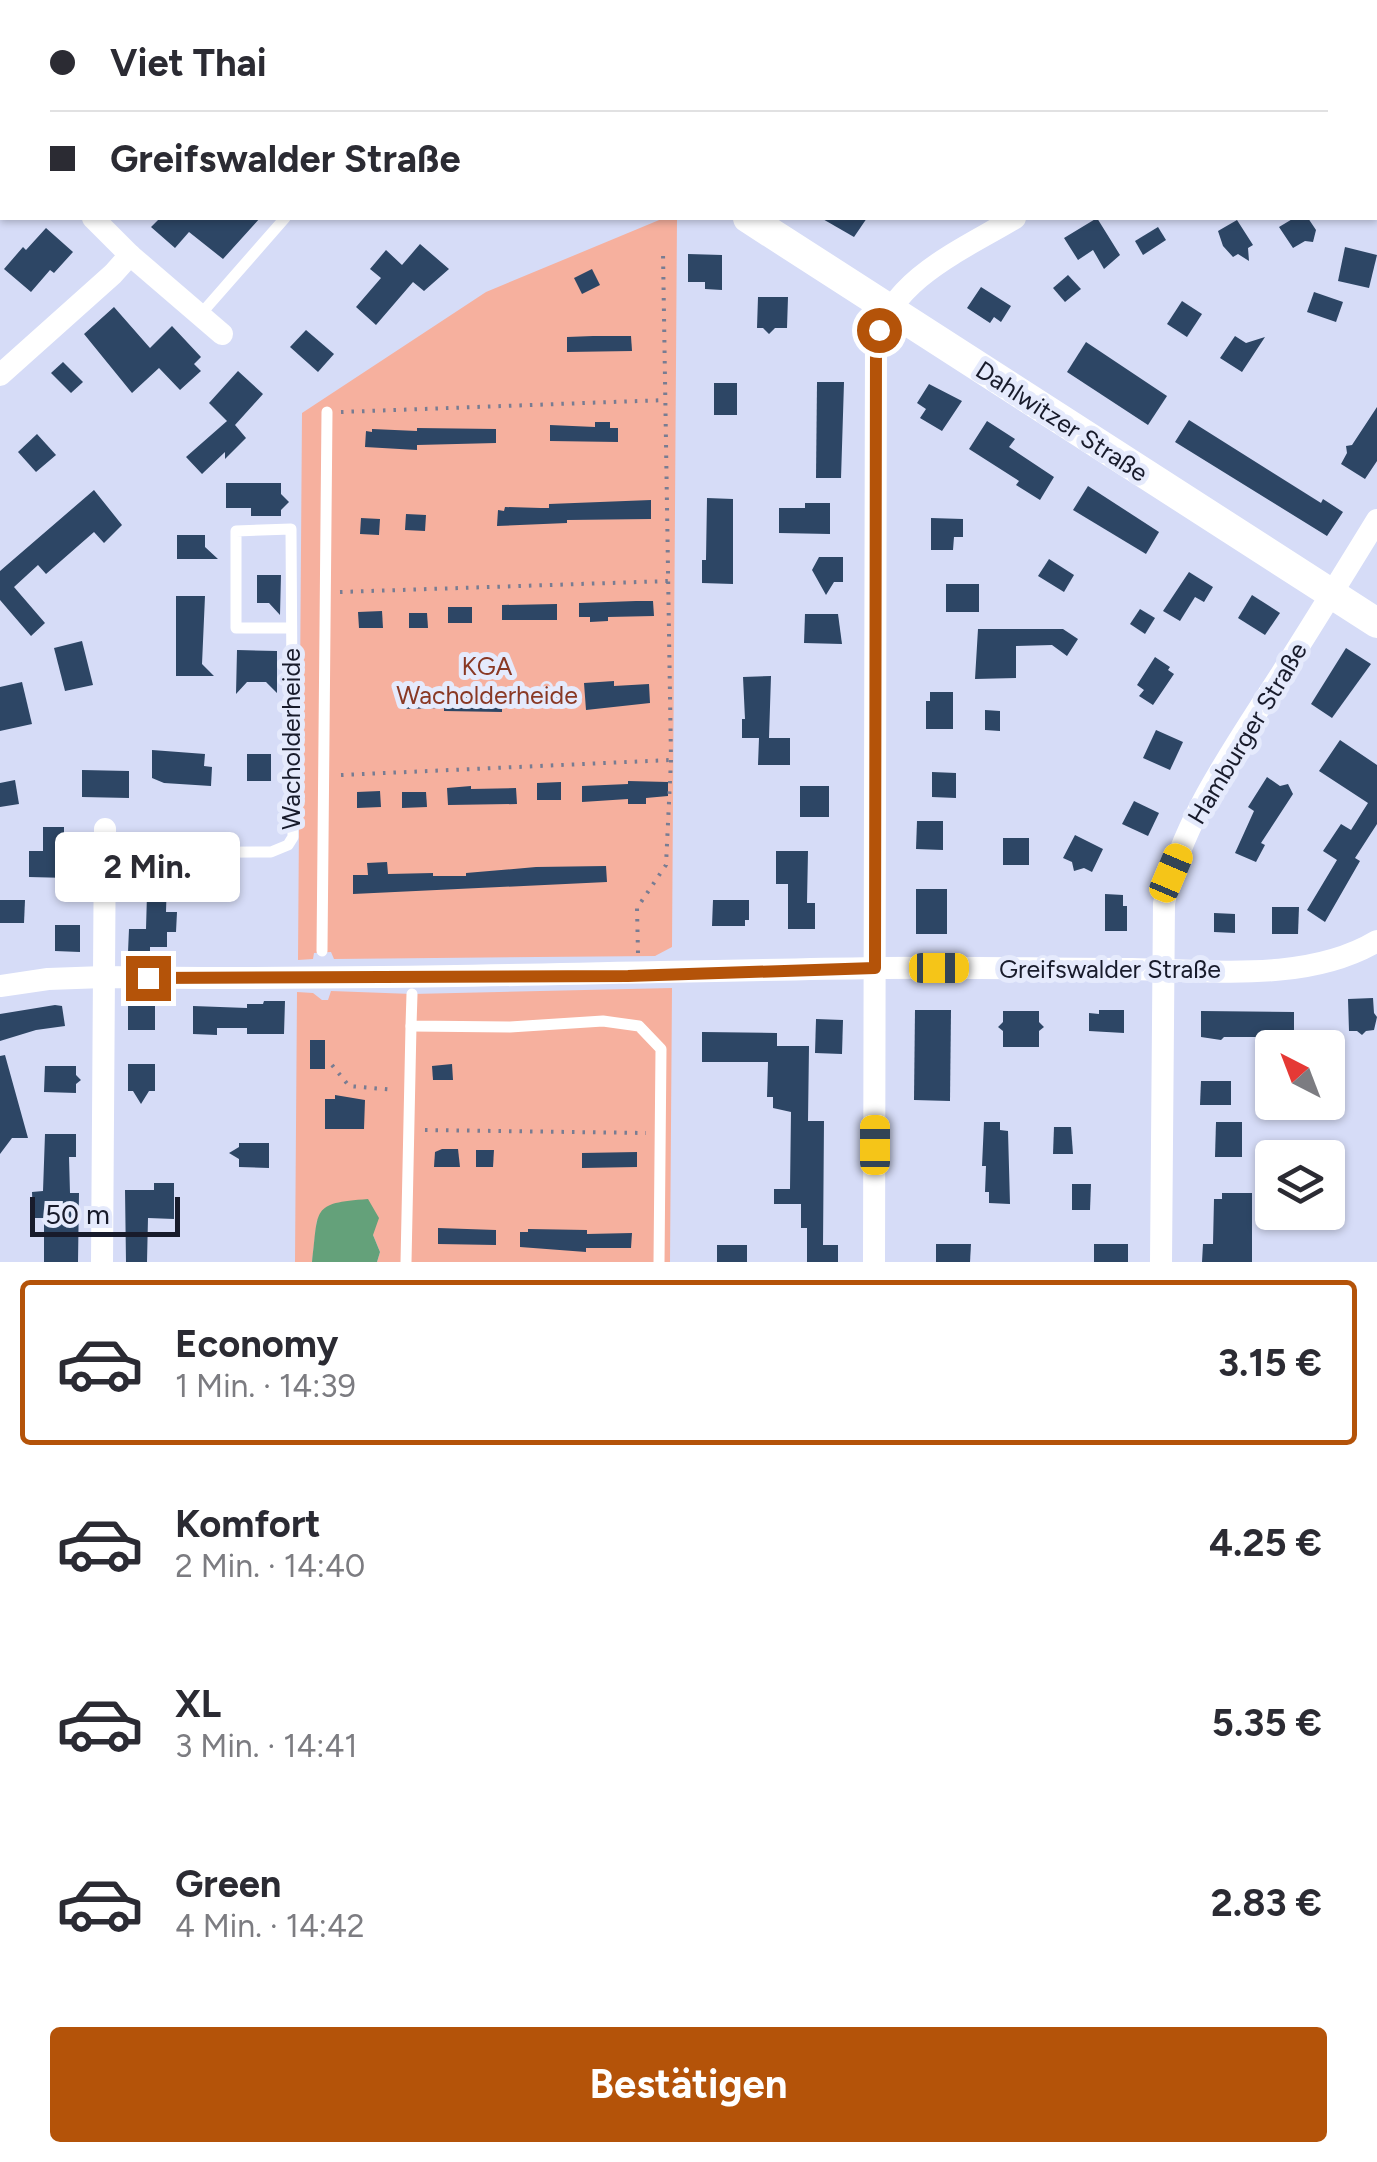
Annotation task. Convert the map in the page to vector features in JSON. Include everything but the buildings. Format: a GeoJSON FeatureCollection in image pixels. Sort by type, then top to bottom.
{"type":"FeatureCollection","features":[{"type":"Feature","properties":{"kind":"main road","name":"Dahlwitzer Straße"},"geometry":{"type":"LineString","coordinates":[[751,220],[1377,623]]}},
{"type":"Feature","properties":{"kind":"street"},"geometry":{"type":"LineString","coordinates":[[95,220],[222,334]]}},
{"type":"Feature","properties":{"kind":"street"},"geometry":{"type":"LineString","coordinates":[[874,1262],[876,340],[890,310],[919,277],[1013,220]]}},
{"type":"Feature","properties":{"kind":"street"},"geometry":{"type":"LineString","coordinates":[[0,375],[114,274],[130,255]]}},
{"type":"Feature","properties":{"kind":"street","name":"Hamburger Straße"},"geometry":{"type":"LineString","coordinates":[[1162,1262],[1164,903],[1171,873],[1194,818],[1229,756],[1377,520]]}},
{"type":"Feature","properties":{"kind":"street","name":"Wacholderheide"},"geometry":{"type":"LineString","coordinates":[[102,1262],[105,841]]}},
{"type":"Feature","properties":{"kind":"street","name":"Greifswalder Straße"},"geometry":{"type":"LineString","coordinates":[[0,986],[104,977],[628,976],[875,968],[1242,970],[1304,966],[1377,941]]}},
{"type":"Feature","properties":{"kind":"lane"},"geometry":{"type":"LineString","coordinates":[[200,315],[283,220]]}},
{"type":"Feature","properties":{"kind":"lane"},"geometry":{"type":"LineString","coordinates":[[322,951],[327,412]]}},
{"type":"Feature","properties":{"kind":"lane","name":"Wacholderheide"},"geometry":{"type":"LineString","coordinates":[[105,841],[271,852],[288,845],[293,837],[291,529],[236,531],[236,628],[291,628]]}},
{"type":"Feature","properties":{"kind":"lane"},"geometry":{"type":"LineString","coordinates":[[406,1262],[412,994]]}},
{"type":"Feature","properties":{"kind":"lane"},"geometry":{"type":"LineString","coordinates":[[411,1026],[510,1027],[602,1021],[640,1026],[661,1049],[659,1262]]}},
{"type":"Feature","properties":{"kind":"path"},"geometry":{"type":"LineString","coordinates":[[638,956],[637,908],[666,865],[671,760],[663,252]]}},
{"type":"Feature","properties":{"kind":"path"},"geometry":{"type":"LineString","coordinates":[[327,412],[666,400]]}},
{"type":"Feature","properties":{"kind":"path"},"geometry":{"type":"LineString","coordinates":[[325,593],[669,581]]}},
{"type":"Feature","properties":{"kind":"path"},"geometry":{"type":"LineString","coordinates":[[323,776],[671,760]]}},
{"type":"Feature","properties":{"kind":"path"},"geometry":{"type":"LineString","coordinates":[[332,1065],[349,1086],[410,1090]]}},
{"type":"Feature","properties":{"kind":"path"},"geometry":{"type":"LineString","coordinates":[[409,1130],[660,1134]]}},
{"type":"Feature","properties":{"kind":"green space","name":"KGA Wacholderheide"},"geometry":{"type":"Polygon","coordinates":[[[659,220],[677,220],[672,947],[655,956],[334,959],[331,952],[314,953],[313,959],[298,960],[302,413],[486,292],[659,220]]]}},
{"type":"Feature","properties":{"kind":"green space"},"geometry":{"type":"Polygon","coordinates":[[[672,988],[670,1262],[377,1262],[380,1252],[373,1235],[317,1220],[312,1262],[295,1262],[297,992],[313,993],[328,1000],[331,991],[412,994],[672,988]]]}},
{"type":"Feature","properties":{"kind":"shaded area"},"geometry":{"type":"Polygon","coordinates":[[[368,1199],[379,1218],[373,1235],[380,1252],[377,1262],[312,1262],[321,1212],[336,1203],[368,1199]]]}},
{"type":"Feature","properties":{"kind":"route"},"geometry":{"type":"LineString","coordinates":[[148,978],[628,976],[875,968],[879,330]]}}]}
